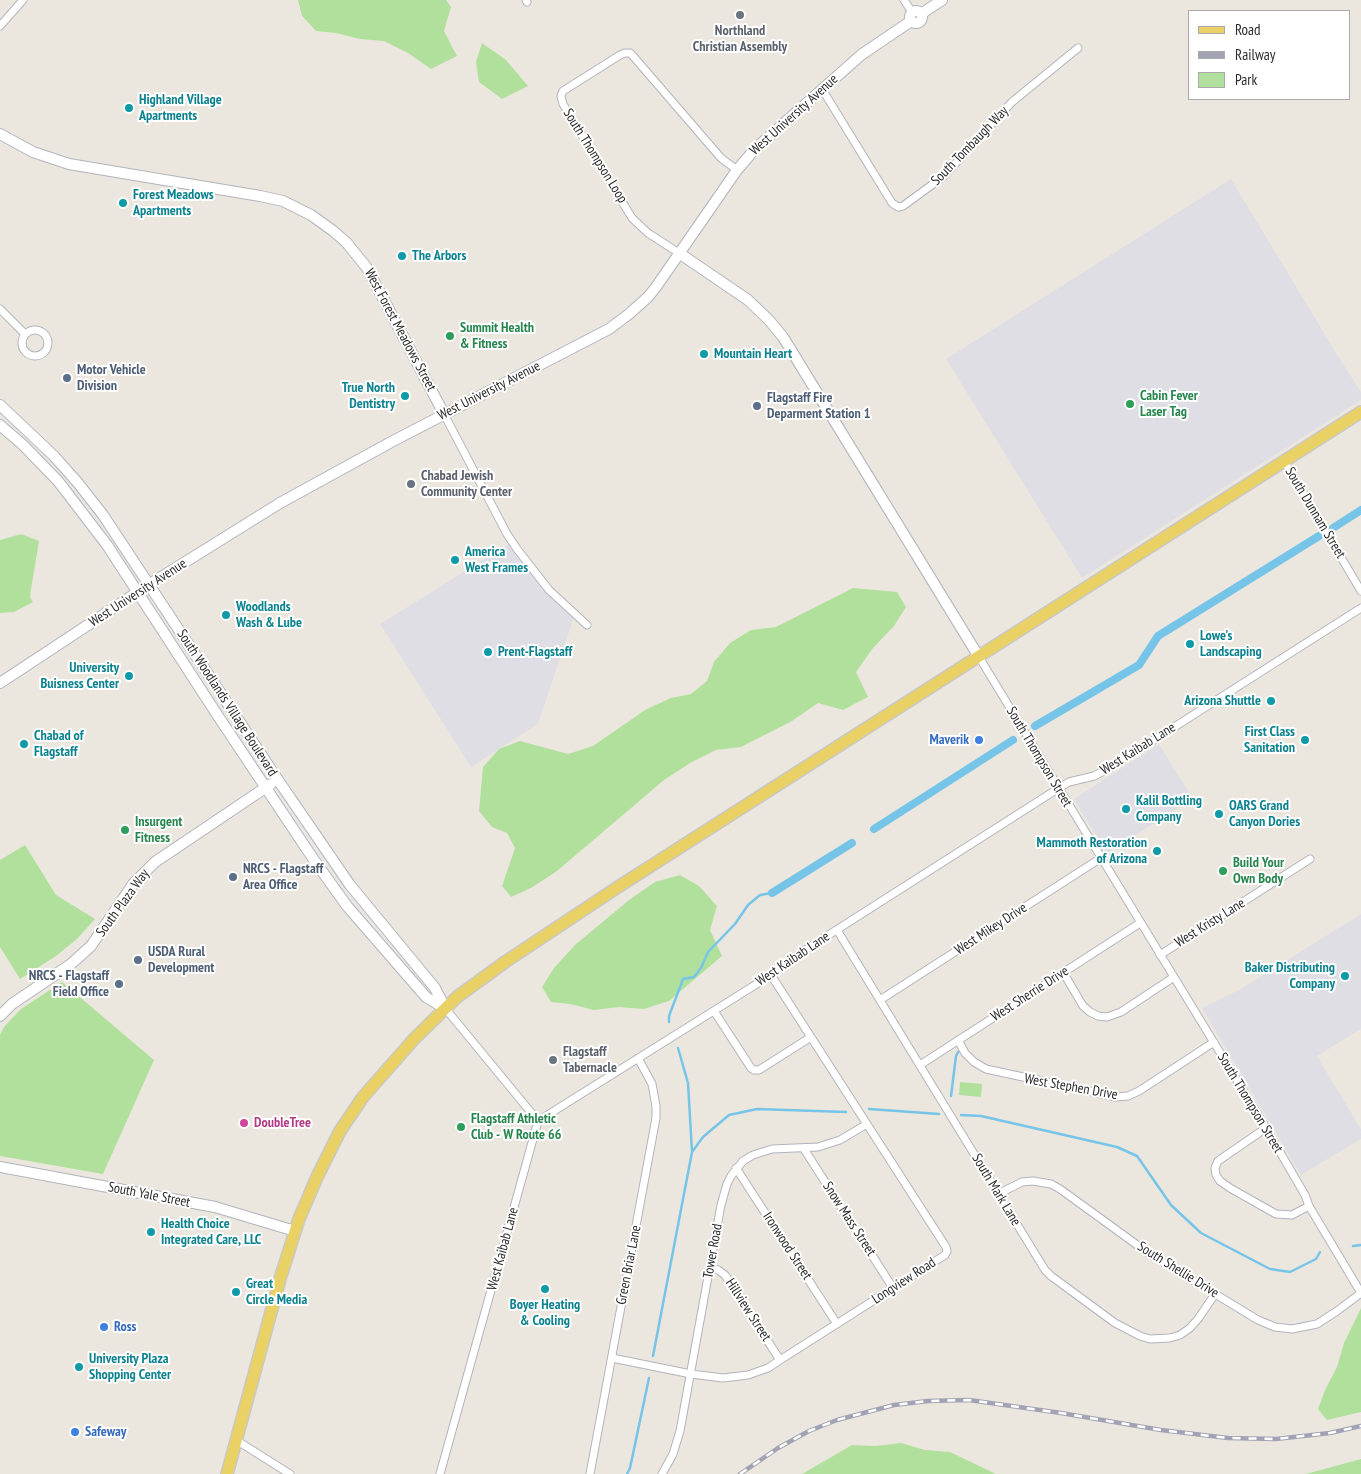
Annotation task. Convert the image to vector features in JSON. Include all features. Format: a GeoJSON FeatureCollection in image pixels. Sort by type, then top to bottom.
{"type":"FeatureCollection","features":[{"type":"Feature","properties":{"kind":"main road"},"geometry":{"type":"LineString","coordinates":[[227,1474],[295,1230],[317,1176],[352,1112],[402,1052],[445,1008],[457,997],[557,927],[1361,412]]}},
{"type":"Feature","properties":{"kind":"street"},"geometry":{"type":"LineString","coordinates":[[0,26],[23,0]]}},
{"type":"Feature","properties":{"kind":"street"},"geometry":{"type":"LineString","coordinates":[[904,0],[915,16]]}},
{"type":"Feature","properties":{"kind":"street","name":"West University Avenue"},"geometry":{"type":"LineString","coordinates":[[0,683],[150,584],[280,503],[619,322],[648,297],[737,170],[763,141],[861,55],[915,16],[942,0]]}},
{"type":"Feature","properties":{"kind":"street","name":"South Tombaugh Way"},"geometry":{"type":"LineString","coordinates":[[822,89],[892,203],[903,206],[944,176],[1012,102],[1078,48]]}},
{"type":"Feature","properties":{"kind":"street","name":"South Thompson Loop"},"geometry":{"type":"LineString","coordinates":[[679,253],[648,233],[632,218],[563,104],[561,96],[563,91],[620,55],[630,53],[721,158],[737,170]]}},
{"type":"Feature","properties":{"kind":"street","name":"West Forest Meadows Street"},"geometry":{"type":"LineString","coordinates":[[0,134],[33,152],[69,164],[283,201],[311,215],[332,230],[346,242],[367,268],[517,550],[549,590],[587,626]]}},
{"type":"Feature","properties":{"kind":"street","name":"South Thompson Street"},"geometry":{"type":"LineString","coordinates":[[679,253],[748,300],[783,337],[1266,1128],[1361,1294]]}},
{"type":"Feature","properties":{"kind":"street"},"geometry":{"type":"LineString","coordinates":[[0,309],[25,334]]}},
{"type":"Feature","properties":{"kind":"street","name":"South Woodlands Village Boulevard"},"geometry":{"type":"LineString","coordinates":[[0,406],[40,442],[74,478],[103,516],[350,885],[435,988],[445,1008],[538,1121]]}},
{"type":"Feature","properties":{"kind":"street","name":"South Woodlands Village Boulevard"},"geometry":{"type":"LineString","coordinates":[[0,425],[30,451],[70,495],[108,545],[266,787],[347,906],[426,997],[445,1008]]}},
{"type":"Feature","properties":{"kind":"street","name":"South Dunnam Street"},"geometry":{"type":"LineString","coordinates":[[1284,460],[1361,591]]}},
{"type":"Feature","properties":{"kind":"street","name":"West Kaibab Lane"},"geometry":{"type":"LineString","coordinates":[[440,1474],[538,1121],[771,975],[837,930],[1059,788],[1069,782],[1094,776],[1110,768],[1361,608]]}},
{"type":"Feature","properties":{"kind":"street","name":"South Plaza Way"},"geometry":{"type":"LineString","coordinates":[[0,1016],[22,997],[72,964],[91,946],[134,884],[155,862],[278,780]]}},
{"type":"Feature","properties":{"kind":"street","name":"West Mikey Drive"},"geometry":{"type":"LineString","coordinates":[[880,1000],[1102,858]]}},
{"type":"Feature","properties":{"kind":"street","name":"West Kristy Lane"},"geometry":{"type":"LineString","coordinates":[[1160,955],[1310,859]]}},
{"type":"Feature","properties":{"kind":"street","name":"West Sherrie Drive"},"geometry":{"type":"LineString","coordinates":[[920,1064],[1140,923]]}},
{"type":"Feature","properties":{"kind":"street","name":"South Mark Lane"},"geometry":{"type":"LineString","coordinates":[[837,930],[1045,1270],[1115,1323],[1140,1336],[1161,1339],[1180,1335],[1190,1328],[1215,1294]]}},
{"type":"Feature","properties":{"kind":"street"},"geometry":{"type":"LineString","coordinates":[[1063,972],[1083,1006],[1098,1016],[1108,1017],[1121,1012],[1174,977]]}},
{"type":"Feature","properties":{"kind":"street","name":"Longview Road"},"geometry":{"type":"LineString","coordinates":[[612,1358],[691,1374],[723,1378],[735,1378],[760,1372],[945,1254],[946,1246],[771,975]]}},
{"type":"Feature","properties":{"kind":"street"},"geometry":{"type":"LineString","coordinates":[[714,1011],[754,1070],[759,1070],[811,1037]]}},
{"type":"Feature","properties":{"kind":"street","name":"West Stephen Drive"},"geometry":{"type":"LineString","coordinates":[[958,1040],[965,1053],[974,1062],[986,1069],[1116,1097],[1128,1096],[1139,1091],[1214,1042]]}},
{"type":"Feature","properties":{"kind":"street","name":"Green Briar Lane"},"geometry":{"type":"LineString","coordinates":[[590,1474],[656,1118],[652,1084],[638,1058]]}},
{"type":"Feature","properties":{"kind":"street"},"geometry":{"type":"LineString","coordinates":[[736,1168],[743,1161],[763,1151],[772,1149],[804,1149],[832,1144],[867,1124]]}},
{"type":"Feature","properties":{"kind":"street"},"geometry":{"type":"LineString","coordinates":[[1266,1128],[1218,1162],[1215,1168],[1216,1175],[1230,1188],[1276,1214],[1292,1215],[1309,1206]]}},
{"type":"Feature","properties":{"kind":"street","name":"Snow Mass Street"},"geometry":{"type":"LineString","coordinates":[[804,1149],[893,1288]]}},
{"type":"Feature","properties":{"kind":"street","name":"South Yale Street"},"geometry":{"type":"LineString","coordinates":[[0,1167],[215,1207],[295,1230]]}},
{"type":"Feature","properties":{"kind":"street","name":"Tower Road"},"geometry":{"type":"LineString","coordinates":[[662,1474],[679,1436],[724,1194],[736,1168]]}},
{"type":"Feature","properties":{"kind":"street","name":"Ironwood Street"},"geometry":{"type":"LineString","coordinates":[[736,1168],[837,1324]]}},
{"type":"Feature","properties":{"kind":"street","name":"South Shellie Drive"},"geometry":{"type":"LineString","coordinates":[[998,1194],[1022,1182],[1033,1181],[1051,1184],[1151,1255],[1264,1323],[1275,1327],[1292,1329],[1310,1326],[1324,1320],[1361,1294]]}},
{"type":"Feature","properties":{"kind":"street","name":"Hillview Street"},"geometry":{"type":"LineString","coordinates":[[710,1268],[718,1270],[725,1275],[780,1360]]}},
{"type":"Feature","properties":{"kind":"street"},"geometry":{"type":"LineString","coordinates":[[236,1440],[290,1474]]}},
{"type":"Feature","properties":{"kind":"shaded area"},"geometry":{"type":"Polygon","coordinates":[[[1231,179],[1361,392],[1361,400],[1082,578],[946,359],[1231,179]]]}},
{"type":"Feature","properties":{"kind":"shaded area"},"geometry":{"type":"Polygon","coordinates":[[[512,542],[536,575],[575,614],[538,724],[471,767],[380,624],[512,542]]]}},
{"type":"Feature","properties":{"kind":"shaded area"},"geometry":{"type":"Polygon","coordinates":[[[1159,744],[1193,799],[1107,853],[1074,799],[1159,744]]]}},
{"type":"Feature","properties":{"kind":"shaded area"},"geometry":{"type":"Polygon","coordinates":[[[1361,914],[1361,1029],[1317,1056],[1361,1129],[1361,1139],[1301,1175],[1202,1008],[1239,990],[1361,914]]]}},
{"type":"Feature","properties":{"kind":"green space"},"geometry":{"type":"Polygon","coordinates":[[[298,0],[446,0],[451,7],[444,31],[457,56],[431,69],[408,53],[384,41],[360,39],[336,33],[316,31],[302,16],[298,0]]]}},
{"type":"Feature","properties":{"kind":"green space"},"geometry":{"type":"Polygon","coordinates":[[[482,43],[506,60],[528,86],[502,99],[479,82],[476,62],[482,43]]]}},
{"type":"Feature","properties":{"kind":"green space"},"geometry":{"type":"Polygon","coordinates":[[[21,534],[39,541],[30,597],[33,602],[14,612],[0,613],[0,540],[21,534]]]}},
{"type":"Feature","properties":{"kind":"green space"},"geometry":{"type":"Polygon","coordinates":[[[853,588],[897,592],[906,607],[894,626],[873,648],[856,672],[868,697],[843,710],[818,703],[792,721],[741,747],[716,750],[690,763],[664,780],[557,871],[531,888],[511,897],[502,886],[515,848],[507,833],[492,827],[479,811],[483,767],[499,749],[520,741],[568,754],[593,746],[645,710],[671,698],[691,694],[707,681],[714,662],[730,643],[751,630],[776,627],[853,588]]]}},
{"type":"Feature","properties":{"kind":"green space"},"geometry":{"type":"Polygon","coordinates":[[[25,845],[56,895],[95,919],[77,939],[56,956],[20,979],[0,947],[0,860],[25,845]]]}},
{"type":"Feature","properties":{"kind":"green space"},"geometry":{"type":"Polygon","coordinates":[[[680,875],[699,886],[717,906],[710,930],[722,956],[669,1001],[644,1009],[619,1007],[594,1010],[570,1004],[551,1002],[542,987],[554,968],[575,945],[629,900],[655,882],[680,875]]]}},
{"type":"Feature","properties":{"kind":"green space"},"geometry":{"type":"Polygon","coordinates":[[[62,982],[154,1060],[103,1174],[0,1156],[0,1035],[4,1027],[21,1009],[62,982]]]}},
{"type":"Feature","properties":{"kind":"green space"},"geometry":{"type":"Polygon","coordinates":[[[960,1082],[982,1084],[981,1097],[959,1095],[960,1082]]]}},
{"type":"Feature","properties":{"kind":"green space"},"geometry":{"type":"Polygon","coordinates":[[[1361,1308],[1361,1412],[1327,1420],[1318,1409],[1337,1367],[1344,1343],[1361,1308]]]}},
{"type":"Feature","properties":{"kind":"green space"},"geometry":{"type":"Polygon","coordinates":[[[901,1443],[925,1450],[950,1452],[996,1474],[802,1474],[852,1445],[876,1446],[901,1443]]]}},
{"type":"Feature","properties":{"kind":"green space"},"geometry":{"type":"Polygon","coordinates":[[[1361,1459],[1361,1474],[1306,1474],[1361,1459]]]}},
{"type":"Feature","properties":{"kind":"waterway"},"geometry":{"type":"LineString","coordinates":[[1333,528],[1361,510]]}},
{"type":"Feature","properties":{"kind":"waterway"},"geometry":{"type":"LineString","coordinates":[[1035,726],[1139,665],[1158,636],[1319,536]]}},
{"type":"Feature","properties":{"kind":"waterway"},"geometry":{"type":"LineString","coordinates":[[874,829],[1013,740]]}},
{"type":"Feature","properties":{"kind":"waterway"},"geometry":{"type":"LineString","coordinates":[[772,893],[852,843]]}},
{"type":"Feature","properties":{"kind":"waterway"},"geometry":{"type":"LineString","coordinates":[[669,1022],[669,1016],[683,979],[694,977],[701,968],[708,952],[735,924],[748,905],[760,895],[772,893]]}},
{"type":"Feature","properties":{"kind":"waterway"},"geometry":{"type":"LineString","coordinates":[[678,1048],[688,1083],[692,1152]]}},
{"type":"Feature","properties":{"kind":"waterway"},"geometry":{"type":"LineString","coordinates":[[951,1096],[958,1052]]}},
{"type":"Feature","properties":{"kind":"waterway"},"geometry":{"type":"LineString","coordinates":[[653,1356],[692,1152],[703,1137],[729,1115],[757,1109],[846,1112]]}},
{"type":"Feature","properties":{"kind":"waterway"},"geometry":{"type":"LineString","coordinates":[[869,1109],[939,1114]]}},
{"type":"Feature","properties":{"kind":"waterway"},"geometry":{"type":"LineString","coordinates":[[961,1115],[981,1116],[1117,1147],[1137,1156],[1171,1205],[1201,1233],[1270,1269],[1290,1272],[1316,1259],[1320,1252]]}},
{"type":"Feature","properties":{"kind":"waterway"},"geometry":{"type":"LineString","coordinates":[[1353,1246],[1361,1245]]}},
{"type":"Feature","properties":{"kind":"waterway"},"geometry":{"type":"LineString","coordinates":[[627,1474],[630,1468],[649,1378]]}},
{"type":"Feature","properties":{"kind":"railway"},"geometry":{"type":"LineString","coordinates":[[740,1474],[778,1448],[809,1431],[837,1420],[894,1405],[928,1401],[969,1400],[1161,1430],[1228,1438],[1276,1439],[1330,1433],[1361,1426]]}},
{"type":"Feature","properties":{"kind":"place","name":"Northland Christian Assembly"},"geometry":{"type":"Point","coordinates":[740,15]}},
{"type":"Feature","properties":{"kind":"place","name":"Highland Village Apartments"},"geometry":{"type":"Point","coordinates":[129,108]}},
{"type":"Feature","properties":{"kind":"place","name":"Forest Meadows Apartments"},"geometry":{"type":"Point","coordinates":[123,203]}},
{"type":"Feature","properties":{"kind":"place","name":"The Arbors"},"geometry":{"type":"Point","coordinates":[402,256]}},
{"type":"Feature","properties":{"kind":"place","name":"Summit Health & Fitness"},"geometry":{"type":"Point","coordinates":[450,336]}},
{"type":"Feature","properties":{"kind":"place","name":"Mountain Heart"},"geometry":{"type":"Point","coordinates":[704,354]}},
{"type":"Feature","properties":{"kind":"place","name":"Motor Vehicle Division"},"geometry":{"type":"Point","coordinates":[67,378]}},
{"type":"Feature","properties":{"kind":"place","name":"True North Dentistry"},"geometry":{"type":"Point","coordinates":[405,396]}},
{"type":"Feature","properties":{"kind":"place","name":"Cabin Fever Laser Tag"},"geometry":{"type":"Point","coordinates":[1130,404]}},
{"type":"Feature","properties":{"kind":"place","name":"Flagstaff Fire Deparment Station 1"},"geometry":{"type":"Point","coordinates":[757,406]}},
{"type":"Feature","properties":{"kind":"place","name":"Chabad Jewish Community Center"},"geometry":{"type":"Point","coordinates":[411,484]}},
{"type":"Feature","properties":{"kind":"place","name":"America West Frames"},"geometry":{"type":"Point","coordinates":[455,560]}},
{"type":"Feature","properties":{"kind":"place","name":"Woodlands Wash & Lube"},"geometry":{"type":"Point","coordinates":[226,615]}},
{"type":"Feature","properties":{"kind":"place","name":"Lowe's Landscaping"},"geometry":{"type":"Point","coordinates":[1190,644]}},
{"type":"Feature","properties":{"kind":"place","name":"Prent-Flagstaff"},"geometry":{"type":"Point","coordinates":[488,652]}},
{"type":"Feature","properties":{"kind":"place","name":"University Buisness Center"},"geometry":{"type":"Point","coordinates":[129,676]}},
{"type":"Feature","properties":{"kind":"place","name":"Arizona Shuttle"},"geometry":{"type":"Point","coordinates":[1271,701]}},
{"type":"Feature","properties":{"kind":"place","name":"Maverik"},"geometry":{"type":"Point","coordinates":[979,740]}},
{"type":"Feature","properties":{"kind":"place","name":"First Class Sanitation"},"geometry":{"type":"Point","coordinates":[1305,740]}},
{"type":"Feature","properties":{"kind":"place","name":"Chabad of Flagstaff"},"geometry":{"type":"Point","coordinates":[24,744]}},
{"type":"Feature","properties":{"kind":"place","name":"Kalil Bottling Company"},"geometry":{"type":"Point","coordinates":[1126,809]}},
{"type":"Feature","properties":{"kind":"place","name":"OARS Grand Canyon Dories"},"geometry":{"type":"Point","coordinates":[1219,814]}},
{"type":"Feature","properties":{"kind":"place","name":"Insurgent Fitness"},"geometry":{"type":"Point","coordinates":[125,830]}},
{"type":"Feature","properties":{"kind":"place","name":"Mammoth Restoration of Arizona"},"geometry":{"type":"Point","coordinates":[1157,851]}},
{"type":"Feature","properties":{"kind":"place","name":"Build Your Own Body"},"geometry":{"type":"Point","coordinates":[1223,871]}},
{"type":"Feature","properties":{"kind":"place","name":"NRCS - Flagstaff Area Office"},"geometry":{"type":"Point","coordinates":[233,877]}},
{"type":"Feature","properties":{"kind":"place","name":"USDA Rural Development"},"geometry":{"type":"Point","coordinates":[138,960]}},
{"type":"Feature","properties":{"kind":"place","name":"Baker Distributing Company"},"geometry":{"type":"Point","coordinates":[1345,976]}},
{"type":"Feature","properties":{"kind":"place","name":"NRCS - Flagstaff Field Office"},"geometry":{"type":"Point","coordinates":[119,984]}},
{"type":"Feature","properties":{"kind":"place","name":"Flagstaff Tabernacle"},"geometry":{"type":"Point","coordinates":[553,1060]}},
{"type":"Feature","properties":{"kind":"place","name":"DoubleTree"},"geometry":{"type":"Point","coordinates":[244,1123]}},
{"type":"Feature","properties":{"kind":"place","name":"Flagstaff Athletic Club - W Route 66"},"geometry":{"type":"Point","coordinates":[461,1127]}},
{"type":"Feature","properties":{"kind":"place","name":"Health Choice Integrated Care, LLC"},"geometry":{"type":"Point","coordinates":[151,1232]}},
{"type":"Feature","properties":{"kind":"place","name":"Boyer Heating & Cooling"},"geometry":{"type":"Point","coordinates":[545,1289]}},
{"type":"Feature","properties":{"kind":"place","name":"Great Circle Media"},"geometry":{"type":"Point","coordinates":[236,1292]}},
{"type":"Feature","properties":{"kind":"place","name":"Ross"},"geometry":{"type":"Point","coordinates":[104,1327]}},
{"type":"Feature","properties":{"kind":"place","name":"University Plaza Shopping Center"},"geometry":{"type":"Point","coordinates":[79,1367]}},
{"type":"Feature","properties":{"kind":"place","name":"Safeway"},"geometry":{"type":"Point","coordinates":[75,1432]}}]}
